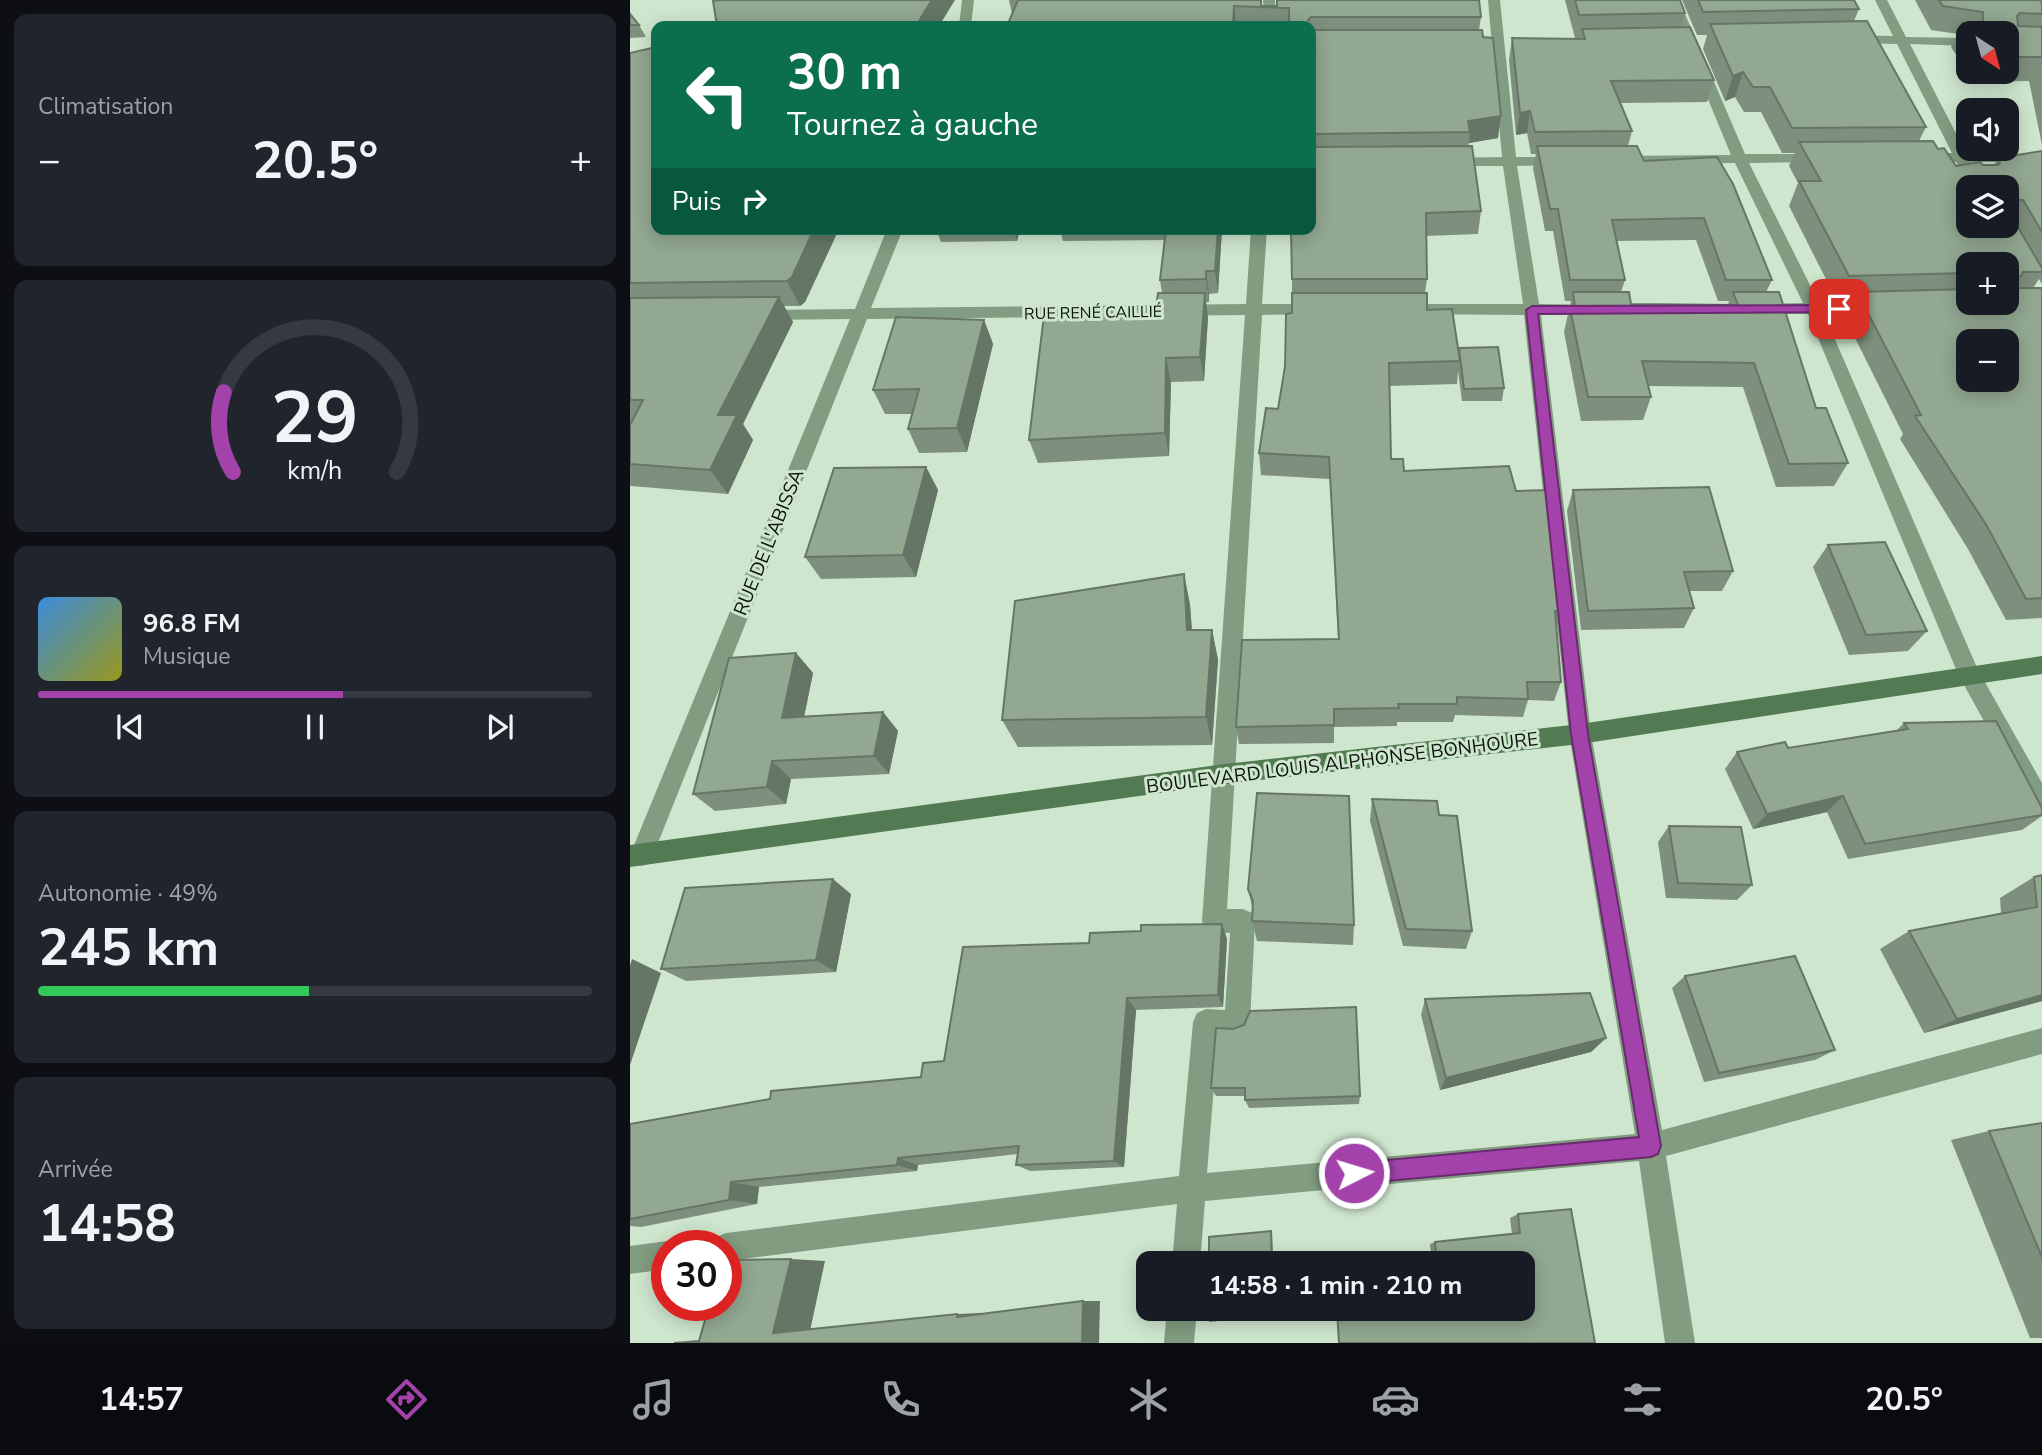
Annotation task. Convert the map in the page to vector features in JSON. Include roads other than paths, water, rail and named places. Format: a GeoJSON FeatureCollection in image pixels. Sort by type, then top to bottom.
{"type":"FeatureCollection","features":[{"type":"Feature","properties":{"kind":"street"},"geometry":{"type":"LineString","coordinates":[[966,21],[968,0]]}},
{"type":"Feature","properties":{"kind":"street"},"geometry":{"type":"LineString","coordinates":[[1269,0],[1270,21]]}},
{"type":"Feature","properties":{"kind":"street"},"geometry":{"type":"LineString","coordinates":[[1494,0],[1509,161],[1532,310],[1580,734],[1651,1146],[1681,1343]]}},
{"type":"Feature","properties":{"kind":"street"},"geometry":{"type":"LineString","coordinates":[[1673,0],[1740,159],[1814,309],[1969,674],[2042,805]]}},
{"type":"Feature","properties":{"kind":"street"},"geometry":{"type":"LineString","coordinates":[[1881,0],[1956,151]]}},
{"type":"Feature","properties":{"kind":"street"},"geometry":{"type":"LineString","coordinates":[[1830,39],[1900,38],[1956,41]]}},
{"type":"Feature","properties":{"kind":"street"},"geometry":{"type":"LineString","coordinates":[[1904,157],[1956,157]]}},
{"type":"Feature","properties":{"kind":"street"},"geometry":{"type":"LineString","coordinates":[[1604,160],[1836,158]]}},
{"type":"Feature","properties":{"kind":"street"},"geometry":{"type":"LineString","coordinates":[[2019,158],[2042,158]]}},
{"type":"Feature","properties":{"kind":"street"},"geometry":{"type":"LineString","coordinates":[[1430,162],[1577,160]]}},
{"type":"Feature","properties":{"kind":"street","name":"RUE DE L'ABISSA"},"geometry":{"type":"LineString","coordinates":[[636,855],[892,235]]}},
{"type":"Feature","properties":{"kind":"street"},"geometry":{"type":"LineString","coordinates":[[1187,1251],[1206,1022],[1237,1023],[1243,921],[1214,921],[1259,235]]}},
{"type":"Feature","properties":{"kind":"street"},"geometry":{"type":"LineString","coordinates":[[1747,310],[1894,307]]}},
{"type":"Feature","properties":{"kind":"street","name":"RUE RENÉ CAILLIÉ"},"geometry":{"type":"LineString","coordinates":[[737,315],[1339,309]]}},
{"type":"Feature","properties":{"kind":"street"},"geometry":{"type":"LineString","coordinates":[[1380,309],[1612,310]]}},
{"type":"Feature","properties":{"kind":"street","name":"BOULEVARD LOUIS ALPHONSE BONHOURE"},"geometry":{"type":"LineString","coordinates":[[636,855],[1225,774],[1580,734],[2042,665]]}},
{"type":"Feature","properties":{"kind":"street"},"geometry":{"type":"LineString","coordinates":[[742,1245],[1193,1188],[1651,1146],[2042,1041]]}},
{"type":"Feature","properties":{"kind":"street"},"geometry":{"type":"LineString","coordinates":[[630,1260],[651,1257]]}},
{"type":"Feature","properties":{"kind":"street"},"geometry":{"type":"LineString","coordinates":[[1179,1343],[1181,1321]]}}]}
